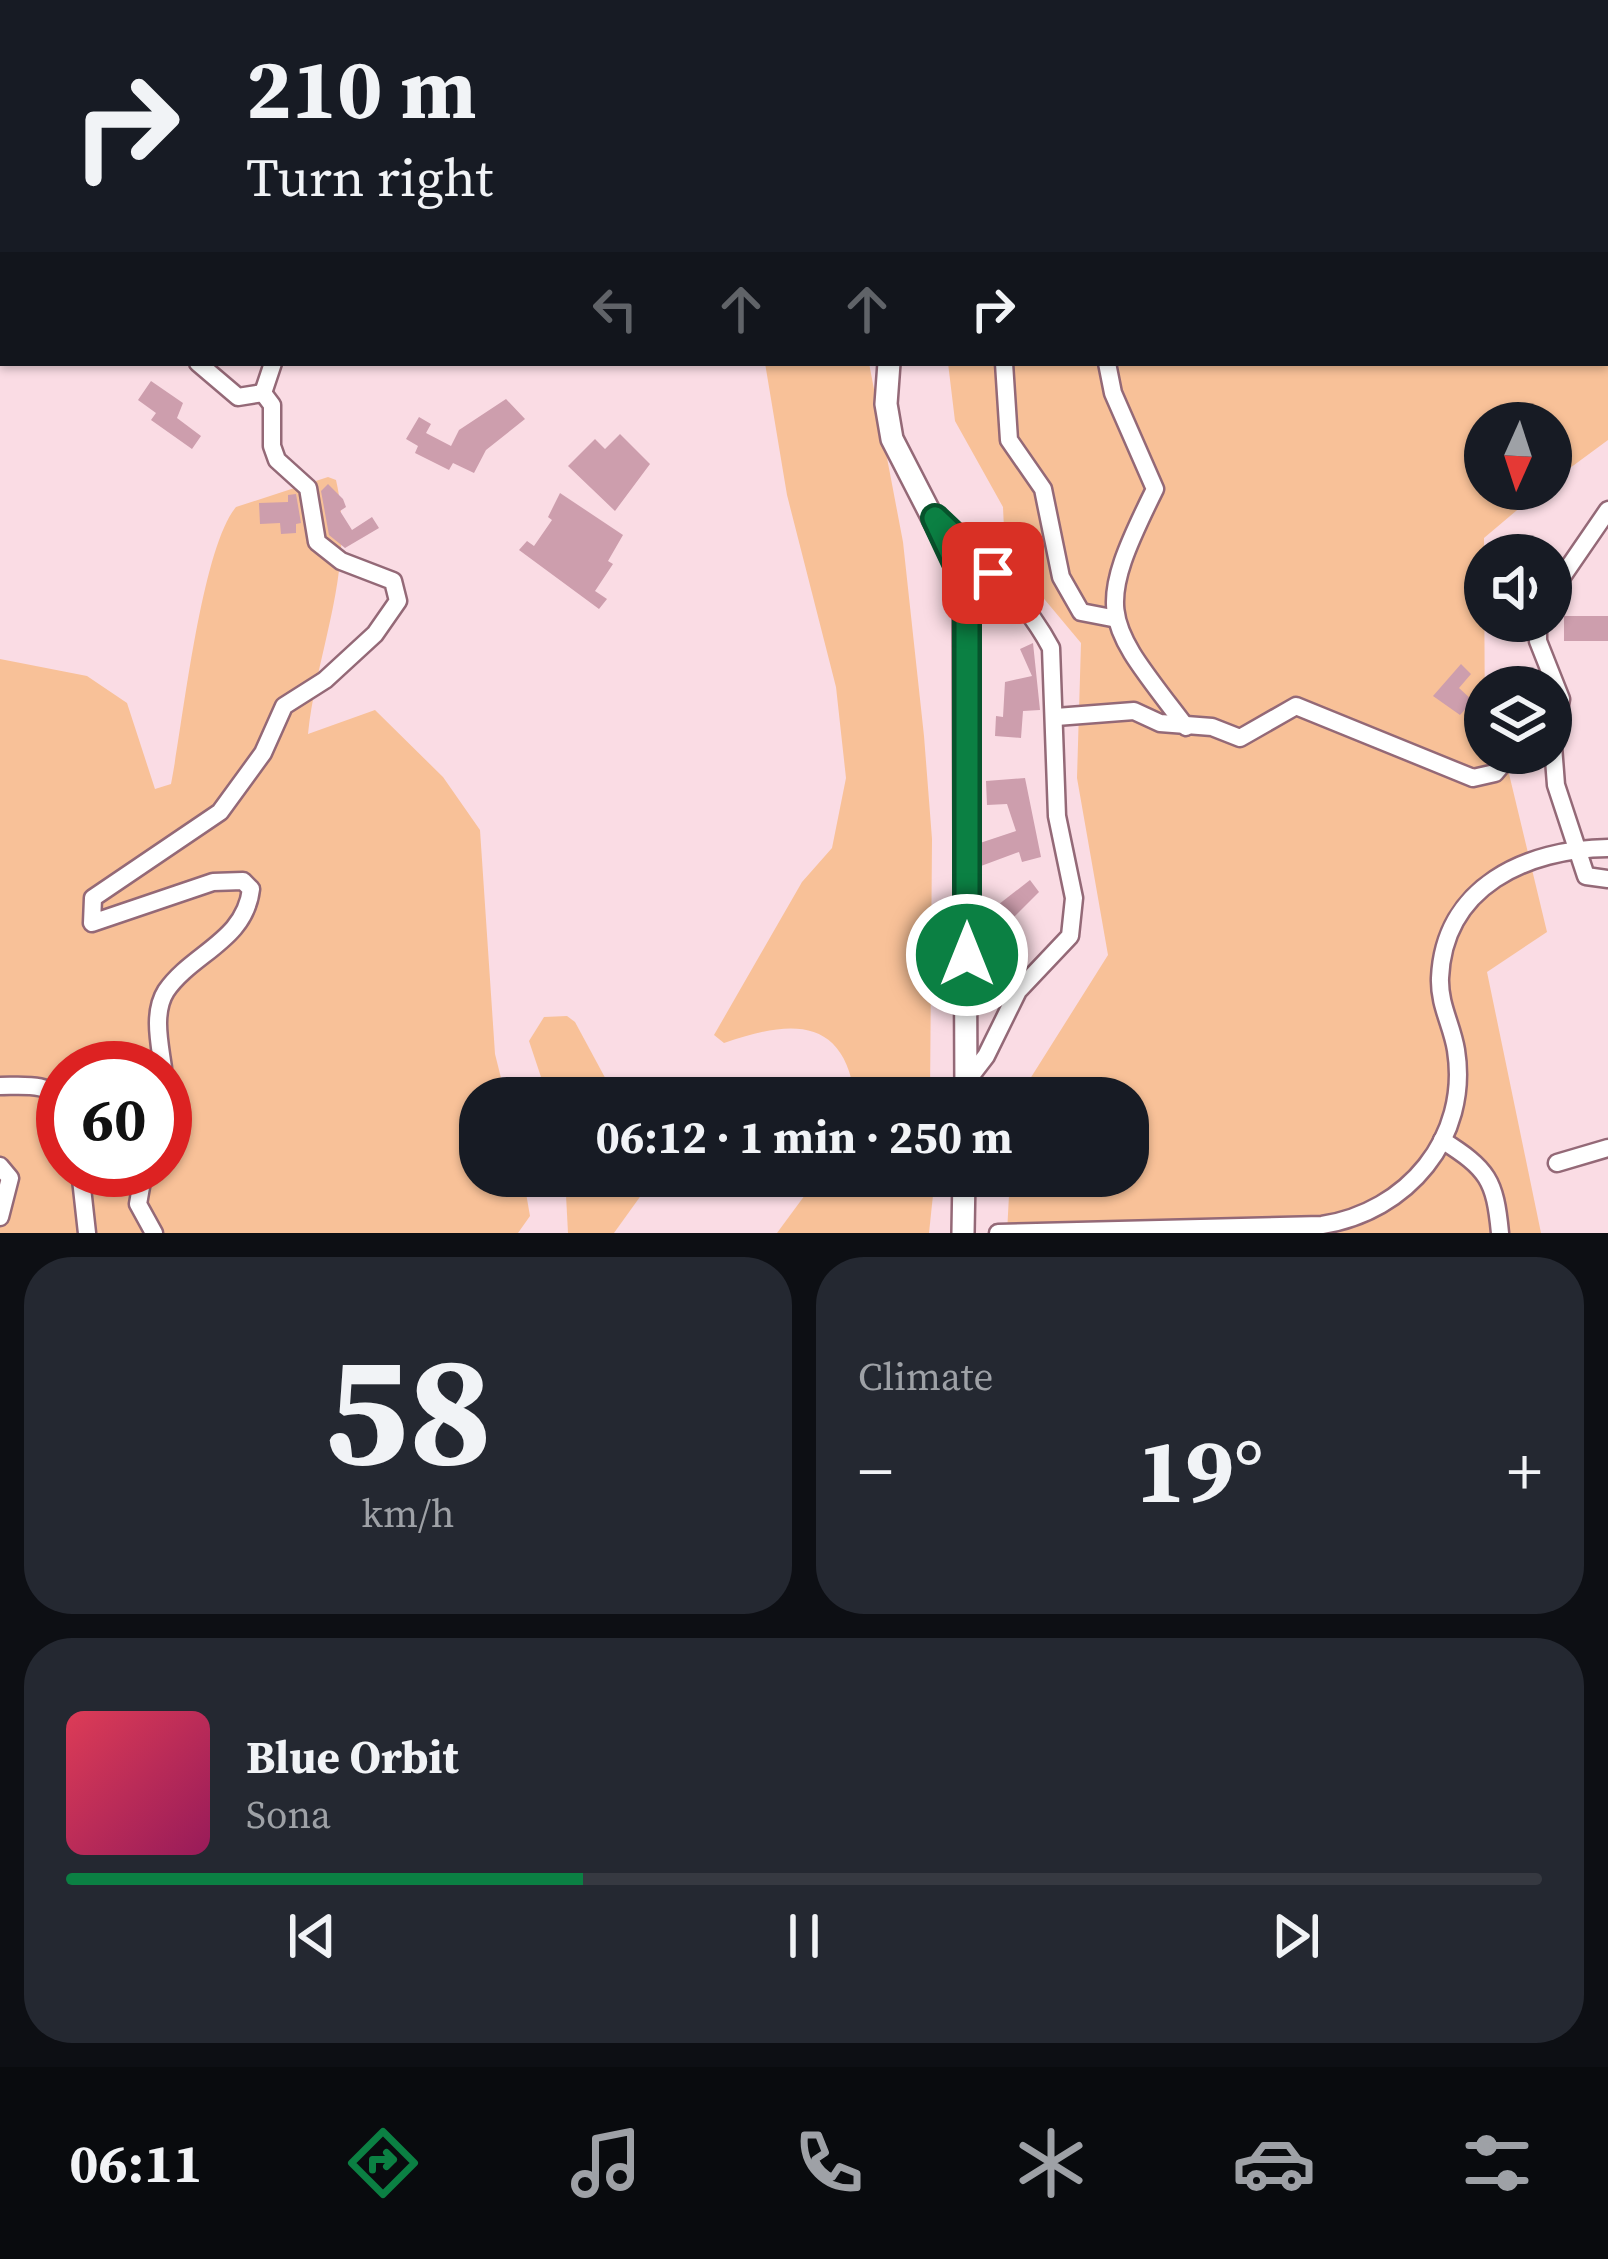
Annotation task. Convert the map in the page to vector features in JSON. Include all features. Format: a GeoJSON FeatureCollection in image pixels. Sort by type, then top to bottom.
{"type":"FeatureCollection","features":[{"type":"Feature","properties":{"kind":"main road"},"geometry":{"type":"LineString","coordinates":[[889,366],[886,404],[892,440],[959,565],[967,605],[966,1077]]}},
{"type":"Feature","properties":{"kind":"main road"},"geometry":{"type":"LineString","coordinates":[[963,1233],[964,1197]]}},
{"type":"Feature","properties":{"kind":"street"},"geometry":{"type":"LineString","coordinates":[[202,366],[238,397],[263,392]]}},
{"type":"Feature","properties":{"kind":"street"},"geometry":{"type":"LineString","coordinates":[[263,392],[272,366]]}},
{"type":"Feature","properties":{"kind":"street"},"geometry":{"type":"LineString","coordinates":[[1004,366],[1009,440],[1043,489],[1061,577],[1081,612],[1112,618]]}},
{"type":"Feature","properties":{"kind":"street"},"geometry":{"type":"LineString","coordinates":[[1107,366],[1113,393],[1155,488],[1122,560],[1112,618],[1125,646],[1186,727]]}},
{"type":"Feature","properties":{"kind":"street"},"geometry":{"type":"LineString","coordinates":[[160,1041],[166,991],[235,930],[249,908],[251,889],[243,881],[213,882],[92,923],[93,898],[220,812],[263,753],[284,706],[325,680],[375,634],[398,602],[392,580],[341,560],[317,542],[308,488],[277,460],[272,446],[272,405],[263,392]]}},
{"type":"Feature","properties":{"kind":"street"},"geometry":{"type":"LineString","coordinates":[[1572,562],[1608,510]]}},
{"type":"Feature","properties":{"kind":"street"},"geometry":{"type":"LineString","coordinates":[[935,518],[1039,625],[1055,667],[1057,816],[1073,898],[1070,936],[1018,991],[974,1077]]}},
{"type":"Feature","properties":{"kind":"street"},"geometry":{"type":"LineString","coordinates":[[1056,717],[1134,711],[1186,727],[1212,727],[1240,738],[1296,706],[1473,778],[1491,774]]}},
{"type":"Feature","properties":{"kind":"street"},"geometry":{"type":"LineString","coordinates":[[1555,774],[1586,876],[1608,879]]}},
{"type":"Feature","properties":{"kind":"street"},"geometry":{"type":"LineString","coordinates":[[998,1233],[1348,1221],[1414,1182],[1442,1140],[1455,1107],[1456,1049],[1440,997],[1446,942],[1464,907],[1502,871],[1576,848],[1608,848]]}},
{"type":"Feature","properties":{"kind":"street"},"geometry":{"type":"LineString","coordinates":[[0,1086],[36,1085]]}},
{"type":"Feature","properties":{"kind":"street"},"geometry":{"type":"LineString","coordinates":[[1442,1140],[1473,1160],[1496,1186],[1500,1233]]}},
{"type":"Feature","properties":{"kind":"street"},"geometry":{"type":"LineString","coordinates":[[1557,1163],[1608,1148]]}},
{"type":"Feature","properties":{"kind":"street"},"geometry":{"type":"LineString","coordinates":[[0,1166],[10,1178],[0,1217]]}},
{"type":"Feature","properties":{"kind":"street"},"geometry":{"type":"LineString","coordinates":[[83,1197],[87,1233]]}},
{"type":"Feature","properties":{"kind":"street"},"geometry":{"type":"LineString","coordinates":[[139,1197],[138,1204],[154,1233]]}},
{"type":"Feature","properties":{"kind":"shaded area"},"geometry":{"type":"Polygon","coordinates":[[[766,366],[870,366],[903,542],[924,736],[932,839],[930,1077],[850,1077],[839,1051],[826,1038],[809,1031],[770,1030],[724,1043],[714,1035],[802,882],[832,848],[846,778],[836,687],[787,495],[766,366]]]}},
{"type":"Feature","properties":{"kind":"shaded area"},"geometry":{"type":"Polygon","coordinates":[[[948,366],[1608,366],[1608,440],[1572,467],[1572,402],[1464,402],[1464,510],[1517,510],[1489,534],[1464,534],[1464,642],[1484,642],[1485,666],[1464,666],[1464,774],[1509,774],[1547,932],[1487,972],[1541,1233],[1007,1233],[1009,1197],[1149,1197],[1149,1077],[1031,1077],[1108,955],[1077,778],[1081,643],[1005,552],[1003,507],[955,421],[948,366]]]}},
{"type":"Feature","properties":{"kind":"shaded area"},"geometry":{"type":"Polygon","coordinates":[[[328,477],[336,480],[341,512],[338,576],[308,734],[375,710],[443,777],[480,830],[495,1054],[501,1077],[459,1077],[459,1197],[527,1197],[530,1216],[518,1233],[0,1233],[0,659],[87,676],[127,703],[155,789],[171,784],[203,597],[224,528],[236,507],[328,477]]]}},
{"type":"Feature","properties":{"kind":"shaded area"},"geometry":{"type":"Polygon","coordinates":[[[567,1016],[575,1022],[605,1077],[541,1077],[529,1041],[544,1017],[567,1016]]]}},
{"type":"Feature","properties":{"kind":"shaded area"},"geometry":{"type":"Polygon","coordinates":[[[566,1197],[640,1197],[614,1233],[568,1233],[566,1197]]]}},
{"type":"Feature","properties":{"kind":"shaded area"},"geometry":{"type":"Polygon","coordinates":[[[804,1197],[933,1197],[929,1233],[777,1233],[804,1197]]]}},
{"type":"Feature","properties":{"kind":"building"},"geometry":{"type":"Polygon","coordinates":[[[151,381],[183,403],[177,418],[201,436],[192,449],[151,420],[156,413],[138,400],[151,381]]]}},
{"type":"Feature","properties":{"kind":"building"},"geometry":{"type":"Polygon","coordinates":[[[506,399],[525,419],[486,450],[474,473],[453,463],[449,470],[415,453],[418,446],[406,439],[419,417],[431,424],[426,433],[451,446],[459,430],[506,399]]]}},
{"type":"Feature","properties":{"kind":"building"},"geometry":{"type":"Polygon","coordinates":[[[620,434],[650,464],[615,511],[568,466],[595,439],[605,449],[620,434]]]}},
{"type":"Feature","properties":{"kind":"building"},"geometry":{"type":"Polygon","coordinates":[[[328,484],[343,499],[346,507],[340,511],[352,530],[372,517],[379,528],[345,548],[329,535],[321,491],[328,484]]]}},
{"type":"Feature","properties":{"kind":"building"},"geometry":{"type":"Polygon","coordinates":[[[560,493],[623,535],[608,561],[613,564],[595,591],[607,599],[599,609],[519,550],[527,541],[534,546],[552,520],[548,517],[560,493]]]}},
{"type":"Feature","properties":{"kind":"building"},"geometry":{"type":"Polygon","coordinates":[[[296,494],[301,523],[296,524],[296,533],[281,534],[280,523],[260,524],[259,503],[288,502],[288,495],[296,494]]]}},
{"type":"Feature","properties":{"kind":"building"},"geometry":{"type":"Polygon","coordinates":[[[1572,616],[1608,616],[1608,641],[1572,641],[1572,616]]]}},
{"type":"Feature","properties":{"kind":"building"},"geometry":{"type":"Polygon","coordinates":[[[1033,643],[1040,710],[1023,711],[1021,738],[995,736],[996,716],[1003,717],[1005,682],[1032,676],[1020,649],[1033,643]]]}},
{"type":"Feature","properties":{"kind":"building"},"geometry":{"type":"Polygon","coordinates":[[[1461,664],[1464,711],[1460,715],[1433,696],[1461,664]]]}},
{"type":"Feature","properties":{"kind":"building"},"geometry":{"type":"Polygon","coordinates":[[[1025,778],[1041,857],[1022,862],[1019,852],[981,866],[980,843],[1016,831],[1007,804],[987,805],[986,781],[1025,778]]]}},
{"type":"Feature","properties":{"kind":"building"},"geometry":{"type":"Polygon","coordinates":[[[1030,880],[1039,892],[1009,922],[994,908],[1030,880]]]}},
{"type":"Feature","properties":{"kind":"route"},"geometry":{"type":"LineString","coordinates":[[967,955],[967,605],[953,550],[935,518],[993,573]]}}]}
